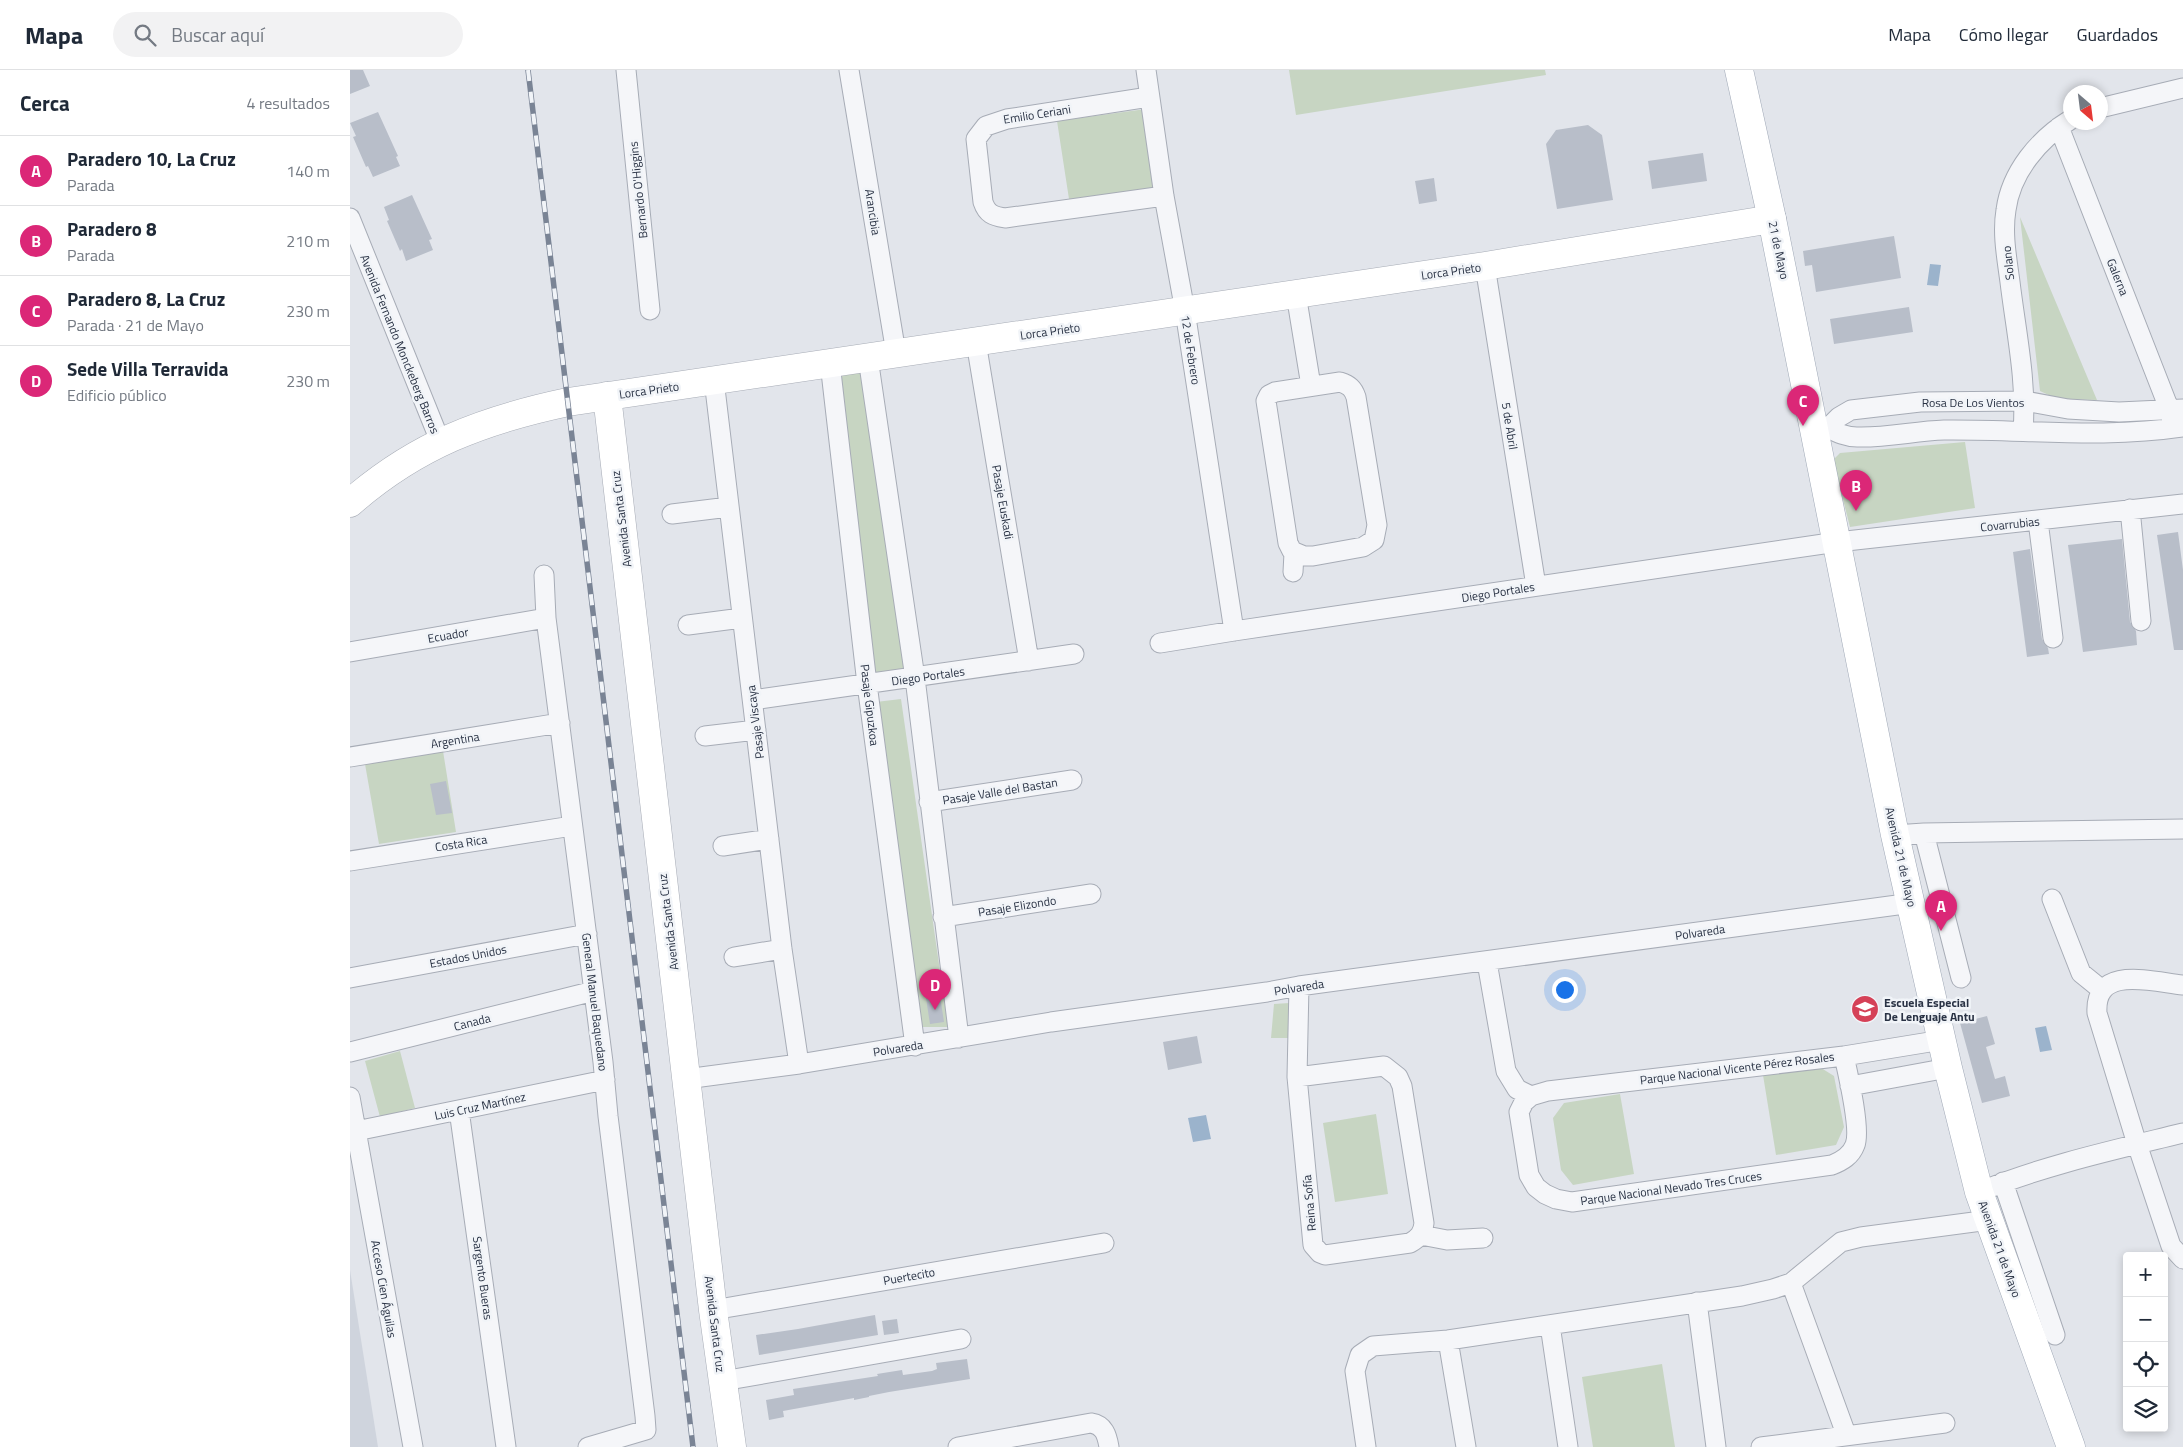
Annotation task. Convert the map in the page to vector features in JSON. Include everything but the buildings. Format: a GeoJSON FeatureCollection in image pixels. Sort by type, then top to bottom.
{"type":"FeatureCollection","features":[{"type":"Feature","properties":{"kind":"main road","name":"21 de Mayo"},"geometry":{"type":"LineString","coordinates":[[1738,70],[1822,429]]}},
{"type":"Feature","properties":{"kind":"main road","name":"Lorca Prieto"},"geometry":{"type":"LineString","coordinates":[[350,503],[372,483],[440,441],[481,425],[526,411],[607,396],[1485,266],[1772,218]]}},
{"type":"Feature","properties":{"kind":"main road","name":"Avenida Santa Cruz"},"geometry":{"type":"LineString","coordinates":[[607,396],[713,1310],[732,1447]]}},
{"type":"Feature","properties":{"kind":"main road","name":"Avenida 21 de Mayo"},"geometry":{"type":"LineString","coordinates":[[1822,429],[1837,542],[1895,835],[1948,1068],[1991,1187],[1989,1220],[2070,1447]]}},
{"type":"Feature","properties":{"kind":"street","name":"Bernardo O'Higgins"},"geometry":{"type":"LineString","coordinates":[[626,70],[650,310]]}},
{"type":"Feature","properties":{"kind":"street","name":"Arancibia"},"geometry":{"type":"LineString","coordinates":[[849,70],[896,353]]}},
{"type":"Feature","properties":{"kind":"street","name":"12 de Febrero"},"geometry":{"type":"LineString","coordinates":[[1146,70],[1164,196],[1185,311],[1234,630]]}},
{"type":"Feature","properties":{"kind":"street"},"geometry":{"type":"LineString","coordinates":[[2108,106],[2182,92]]}},
{"type":"Feature","properties":{"kind":"street","name":"Emilio Ceriani"},"geometry":{"type":"LineString","coordinates":[[1150,97],[1007,119],[986,126],[976,139],[982,202],[986,211],[994,217],[1012,218],[1164,196]]}},
{"type":"Feature","properties":{"kind":"street","name":"Solano"},"geometry":{"type":"LineString","coordinates":[[2023,431],[2025,401],[2007,257],[2006,210],[2017,175],[2024,163],[2043,140],[2063,125]]}},
{"type":"Feature","properties":{"kind":"street","name":"Galerna"},"geometry":{"type":"LineString","coordinates":[[2068,130],[2177,419]]}},
{"type":"Feature","properties":{"kind":"street","name":"Avenida Fernando Monckeberg Barros"},"geometry":{"type":"LineString","coordinates":[[350,218],[440,441]]}},
{"type":"Feature","properties":{"kind":"street","name":"5 de Abril"},"geometry":{"type":"LineString","coordinates":[[1485,266],[1536,586]]}},
{"type":"Feature","properties":{"kind":"street"},"geometry":{"type":"LineString","coordinates":[[1296,294],[1311,386]]}},
{"type":"Feature","properties":{"kind":"street","name":"Pasaje Euskadi"},"geometry":{"type":"LineString","coordinates":[[976,342],[1029,661]]}},
{"type":"Feature","properties":{"kind":"street"},"geometry":{"type":"LineString","coordinates":[[868,358],[915,678],[959,1038]]}},
{"type":"Feature","properties":{"kind":"street","name":"Pasaje Gipuzkoa"},"geometry":{"type":"LineString","coordinates":[[830,363],[867,684],[915,1046]]}},
{"type":"Feature","properties":{"kind":"street","name":"Pasaje Viscaya"},"geometry":{"type":"LineString","coordinates":[[714,380],[782,949],[799,1064]]}},
{"type":"Feature","properties":{"kind":"street"},"geometry":{"type":"LineString","coordinates":[[1293,572],[1294,553],[1288,543],[1266,401],[1275,392],[1340,382],[1348,385],[1353,390],[1377,530],[1374,540],[1363,547],[1313,556],[1294,553]]}},
{"type":"Feature","properties":{"kind":"street","name":"Rosa De Los Vientos"},"geometry":{"type":"LineString","coordinates":[[1822,429],[1851,410],[1920,402],[2025,401],[2068,409],[2118,412],[2177,419]]}},
{"type":"Feature","properties":{"kind":"street"},"geometry":{"type":"LineString","coordinates":[[1822,429],[1857,437],[1942,430],[2065,433],[2177,419]]}},
{"type":"Feature","properties":{"kind":"street","name":"Covarrubias"},"geometry":{"type":"LineString","coordinates":[[1837,542],[2183,504]]}},
{"type":"Feature","properties":{"kind":"street"},"geometry":{"type":"LineString","coordinates":[[672,514],[729,507]]}},
{"type":"Feature","properties":{"kind":"street"},"geometry":{"type":"LineString","coordinates":[[2130,510],[2142,621]]}},
{"type":"Feature","properties":{"kind":"street"},"geometry":{"type":"LineString","coordinates":[[2038,521],[2053,638]]}},
{"type":"Feature","properties":{"kind":"street","name":"Diego Portales"},"geometry":{"type":"LineString","coordinates":[[1160,643],[1234,630],[1837,542]]}},
{"type":"Feature","properties":{"kind":"street","name":"General Manuel Baquedano"},"geometry":{"type":"LineString","coordinates":[[544,575],[546,618],[587,934],[646,1430],[588,1447]]}},
{"type":"Feature","properties":{"kind":"street","name":"Ecuador"},"geometry":{"type":"LineString","coordinates":[[350,652],[546,618]]}},
{"type":"Feature","properties":{"kind":"street"},"geometry":{"type":"LineString","coordinates":[[688,625],[742,618]]}},
{"type":"Feature","properties":{"kind":"street","name":"Diego Portales"},"geometry":{"type":"LineString","coordinates":[[753,700],[1074,654]]}},
{"type":"Feature","properties":{"kind":"street","name":"Argentina"},"geometry":{"type":"LineString","coordinates":[[350,757],[560,723]]}},
{"type":"Feature","properties":{"kind":"street"},"geometry":{"type":"LineString","coordinates":[[705,736],[756,730]]}},
{"type":"Feature","properties":{"kind":"street","name":"Pasaje Valle del Bastan"},"geometry":{"type":"LineString","coordinates":[[929,802],[1072,780]]}},
{"type":"Feature","properties":{"kind":"street","name":"Costa Rica"},"geometry":{"type":"LineString","coordinates":[[350,861],[572,826]]}},
{"type":"Feature","properties":{"kind":"street"},"geometry":{"type":"LineString","coordinates":[[1895,835],[2183,829]]}},
{"type":"Feature","properties":{"kind":"street"},"geometry":{"type":"LineString","coordinates":[[1924,833],[1961,978]]}},
{"type":"Feature","properties":{"kind":"street"},"geometry":{"type":"LineString","coordinates":[[723,846],[769,839]]}},
{"type":"Feature","properties":{"kind":"street","name":"Pasaje Elizondo"},"geometry":{"type":"LineString","coordinates":[[943,917],[1091,894]]}},
{"type":"Feature","properties":{"kind":"street"},"geometry":{"type":"LineString","coordinates":[[2052,899],[2081,973],[2102,990]]}},
{"type":"Feature","properties":{"kind":"street","name":"Polvareda"},"geometry":{"type":"LineString","coordinates":[[686,1079],[799,1064],[1051,1022],[1299,986],[1912,903]]}},
{"type":"Feature","properties":{"kind":"street","name":"Estados Unidos"},"geometry":{"type":"LineString","coordinates":[[350,978],[587,934]]}},
{"type":"Feature","properties":{"kind":"street"},"geometry":{"type":"LineString","coordinates":[[734,957],[782,949]]}},
{"type":"Feature","properties":{"kind":"street"},"geometry":{"type":"LineString","coordinates":[[1487,962],[1506,1071],[1516,1088],[1531,1096]]}},
{"type":"Feature","properties":{"kind":"street"},"geometry":{"type":"LineString","coordinates":[[2183,985],[2132,979],[2115,981],[2102,990],[2096,1001],[2097,1013],[2137,1144],[2171,1246],[2183,1259]]}},
{"type":"Feature","properties":{"kind":"street","name":"Reina Sofía"},"geometry":{"type":"LineString","coordinates":[[1299,986],[1298,1077],[1312,1240],[1316,1250],[1325,1255],[1410,1242],[1421,1235],[1457,1240],[1483,1238]]}},
{"type":"Feature","properties":{"kind":"street","name":"Canada"},"geometry":{"type":"LineString","coordinates":[[350,1052],[594,991]]}},
{"type":"Feature","properties":{"kind":"street","name":"Parque Nacional Vicente Pérez Rosales"},"geometry":{"type":"LineString","coordinates":[[1531,1096],[1548,1091],[1844,1056],[1942,1040]]}},
{"type":"Feature","properties":{"kind":"street","name":"Parque Nacional Nevado Tres Cruces"},"geometry":{"type":"LineString","coordinates":[[1531,1096],[1524,1102],[1520,1112],[1529,1175],[1536,1187],[1545,1194],[1556,1199],[1572,1202],[1832,1165],[1841,1161],[1850,1154],[1858,1137],[1844,1056]]}},
{"type":"Feature","properties":{"kind":"street"},"geometry":{"type":"LineString","coordinates":[[1298,1077],[1384,1066],[1398,1077],[1402,1086],[1424,1223],[1421,1235]]}},
{"type":"Feature","properties":{"kind":"street"},"geometry":{"type":"LineString","coordinates":[[1850,1086],[1948,1068]]}},
{"type":"Feature","properties":{"kind":"street","name":"Luis Cruz Martínez"},"geometry":{"type":"LineString","coordinates":[[356,1131],[604,1080]]}},
{"type":"Feature","properties":{"kind":"street","name":"Acceso Cien Águilas"},"geometry":{"type":"LineString","coordinates":[[350,1097],[413,1447]]}},
{"type":"Feature","properties":{"kind":"street","name":"Sargento Bueras"},"geometry":{"type":"LineString","coordinates":[[459,1110],[506,1447]]}},
{"type":"Feature","properties":{"kind":"street"},"geometry":{"type":"LineString","coordinates":[[2055,1334],[1991,1187],[2092,1154],[2183,1133]]}},
{"type":"Feature","properties":{"kind":"street"},"geometry":{"type":"LineString","coordinates":[[1366,1447],[1355,1371],[1360,1355],[1373,1346],[1448,1340],[1742,1296],[1791,1283],[1841,1242],[1861,1237],[1989,1220]]}},
{"type":"Feature","properties":{"kind":"street","name":"Puertecito"},"geometry":{"type":"LineString","coordinates":[[713,1310],[1104,1243]]}},
{"type":"Feature","properties":{"kind":"street"},"geometry":{"type":"LineString","coordinates":[[1791,1283],[1846,1434]]}},
{"type":"Feature","properties":{"kind":"street"},"geometry":{"type":"LineString","coordinates":[[1697,1302],[1716,1447]]}},
{"type":"Feature","properties":{"kind":"street"},"geometry":{"type":"LineString","coordinates":[[1550,1326],[1568,1447]]}},
{"type":"Feature","properties":{"kind":"street"},"geometry":{"type":"LineString","coordinates":[[723,1381],[961,1339]]}},
{"type":"Feature","properties":{"kind":"street"},"geometry":{"type":"LineString","coordinates":[[1448,1340],[1466,1447]]}},
{"type":"Feature","properties":{"kind":"street"},"geometry":{"type":"LineString","coordinates":[[958,1447],[1019,1441],[1091,1423],[1105,1431],[1109,1447]]}},
{"type":"Feature","properties":{"kind":"street"},"geometry":{"type":"LineString","coordinates":[[1762,1447],[1846,1434],[1945,1423]]}},
{"type":"Feature","properties":{"kind":"shaded area"},"geometry":{"type":"Polygon","coordinates":[[[350,1270],[378,1447],[350,1447],[350,1270]]]}},
{"type":"Feature","properties":{"kind":"green space"},"geometry":{"type":"Polygon","coordinates":[[[1289,70],[1545,70],[1546,75],[1296,115],[1289,70]]]}},
{"type":"Feature","properties":{"kind":"green space"},"geometry":{"type":"Polygon","coordinates":[[[1146,109],[1156,188],[1069,199],[1057,121],[1146,109]]]}},
{"type":"Feature","properties":{"kind":"green space"},"geometry":{"type":"Polygon","coordinates":[[[2020,217],[2097,400],[2057,399],[2040,391],[2020,217]]]}},
{"type":"Feature","properties":{"kind":"green space"},"geometry":{"type":"Polygon","coordinates":[[[868,358],[915,678],[867,684],[830,363],[868,358]]]}},
{"type":"Feature","properties":{"kind":"green space"},"geometry":{"type":"Polygon","coordinates":[[[1965,442],[1975,508],[1850,527],[1833,460],[1840,453],[1965,442]]]}},
{"type":"Feature","properties":{"kind":"green space"},"geometry":{"type":"Polygon","coordinates":[[[901,699],[948,1027],[919,1027],[876,702],[901,699]]]}},
{"type":"Feature","properties":{"kind":"green space"},"geometry":{"type":"Polygon","coordinates":[[[443,751],[456,832],[379,844],[365,764],[443,751]]]}},
{"type":"Feature","properties":{"kind":"green space"},"geometry":{"type":"Polygon","coordinates":[[[1305,1002],[1304,1038],[1271,1038],[1274,1004],[1305,1002]]]}},
{"type":"Feature","properties":{"kind":"green space"},"geometry":{"type":"Polygon","coordinates":[[[400,1051],[415,1108],[380,1117],[365,1061],[400,1051]]]}},
{"type":"Feature","properties":{"kind":"green space"},"geometry":{"type":"Polygon","coordinates":[[[1818,1066],[1834,1076],[1844,1127],[1836,1145],[1776,1155],[1763,1075],[1818,1066]]]}},
{"type":"Feature","properties":{"kind":"green space"},"geometry":{"type":"Polygon","coordinates":[[[1620,1094],[1634,1174],[1573,1185],[1561,1170],[1553,1118],[1564,1103],[1620,1094]]]}},
{"type":"Feature","properties":{"kind":"green space"},"geometry":{"type":"Polygon","coordinates":[[[1376,1114],[1388,1194],[1335,1202],[1323,1123],[1376,1114]]]}},
{"type":"Feature","properties":{"kind":"green space"},"geometry":{"type":"Polygon","coordinates":[[[1662,1364],[1675,1447],[1593,1447],[1582,1377],[1662,1364]]]}},
{"type":"Feature","properties":{"kind":"water"},"geometry":{"type":"Polygon","coordinates":[[[1930,264],[1941,265],[1938,286],[1927,285],[1930,264]]]}},
{"type":"Feature","properties":{"kind":"water"},"geometry":{"type":"Polygon","coordinates":[[[2046,1026],[2052,1050],[2040,1052],[2035,1028],[2046,1026]]]}},
{"type":"Feature","properties":{"kind":"water"},"geometry":{"type":"Polygon","coordinates":[[[1206,1115],[1211,1139],[1193,1142],[1188,1118],[1206,1115]]]}},
{"type":"Feature","properties":{"kind":"railway"},"geometry":{"type":"LineString","coordinates":[[528,70],[693,1447]]}},
{"type":"Feature","properties":{"kind":"place","name":"Paradero 8, La Cruz"},"geometry":{"type":"Point","coordinates":[1803,426]}},
{"type":"Feature","properties":{"kind":"place","name":"Paradero 8"},"geometry":{"type":"Point","coordinates":[1856,511]}},
{"type":"Feature","properties":{"kind":"place","name":"Paradero 10, La Cruz"},"geometry":{"type":"Point","coordinates":[1941,931]}},
{"type":"Feature","properties":{"kind":"place","name":"Escuela Especial De Lenguaje Antu"},"geometry":{"type":"Point","coordinates":[1865,1009]}},
{"type":"Feature","properties":{"kind":"place","name":"Sede Villa Terravida"},"geometry":{"type":"Point","coordinates":[935,1010]}}]}
